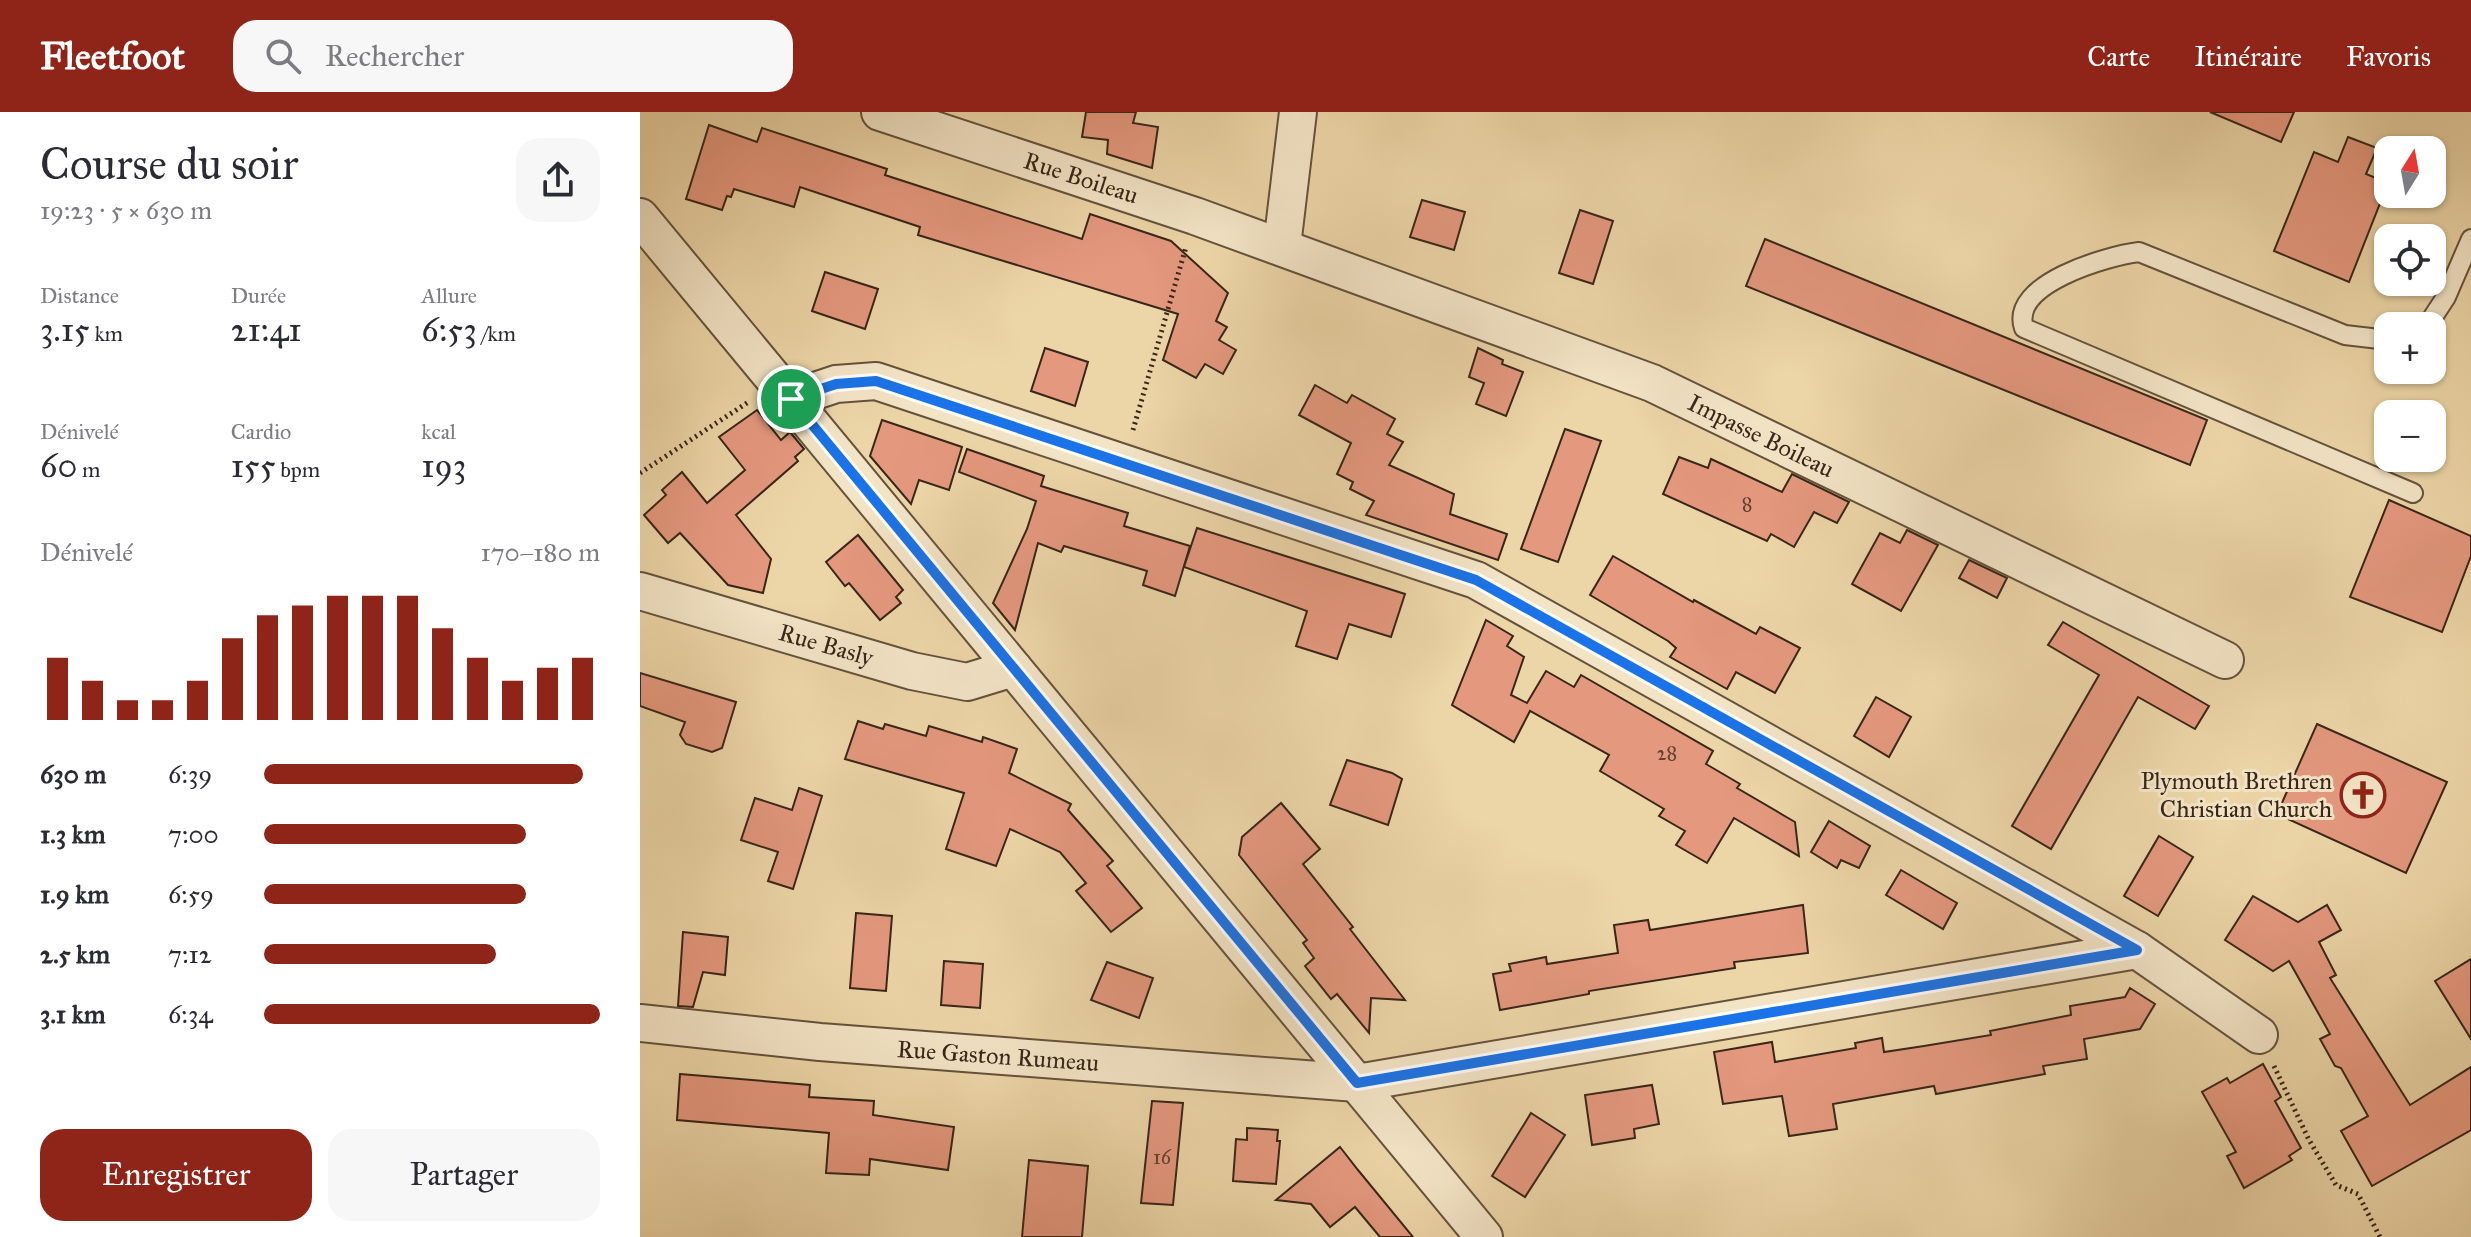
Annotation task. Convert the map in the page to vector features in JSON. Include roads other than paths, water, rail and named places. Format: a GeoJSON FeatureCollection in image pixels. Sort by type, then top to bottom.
{"type":"FeatureCollection","features":[{"type":"Feature","properties":{"kind":"street","name":"Rue Boileau"},"geometry":{"type":"LineString","coordinates":[[880,112],[1282,246]]}},
{"type":"Feature","properties":{"kind":"street"},"geometry":{"type":"LineString","coordinates":[[1282,246],[1298,112]]}},
{"type":"Feature","properties":{"kind":"street"},"geometry":{"type":"LineString","coordinates":[[640,217],[1484,1237]]}},
{"type":"Feature","properties":{"kind":"street","name":"Impasse Boileau"},"geometry":{"type":"LineString","coordinates":[[1282,246],[1652,383],[2225,660]]}},
{"type":"Feature","properties":{"kind":"street"},"geometry":{"type":"LineString","coordinates":[[784,391],[876,381],[1476,580],[2137,950],[2259,1035]]}},
{"type":"Feature","properties":{"kind":"street","name":"Rue Basly"},"geometry":{"type":"LineString","coordinates":[[640,591],[912,671],[967,682],[1013,668]]}},
{"type":"Feature","properties":{"kind":"street","name":"Rue Gaston Rumeau"},"geometry":{"type":"LineString","coordinates":[[640,1023],[820,1042],[1357,1083],[2137,950]]}},
{"type":"Feature","properties":{"kind":"lane"},"geometry":{"type":"LineString","coordinates":[[2436,312],[2446,297],[2471,239]]}},
{"type":"Feature","properties":{"kind":"lane"},"geometry":{"type":"LineString","coordinates":[[2374,338],[2345,335],[2139,252],[2113,255],[2052,282],[2027,299],[2020,318],[2024,328],[2413,493]]}},
{"type":"Feature","properties":{"kind":"place","name":"Plymouth Brethren Christian Church"},"geometry":{"type":"Point","coordinates":[2363,795]}}]}
